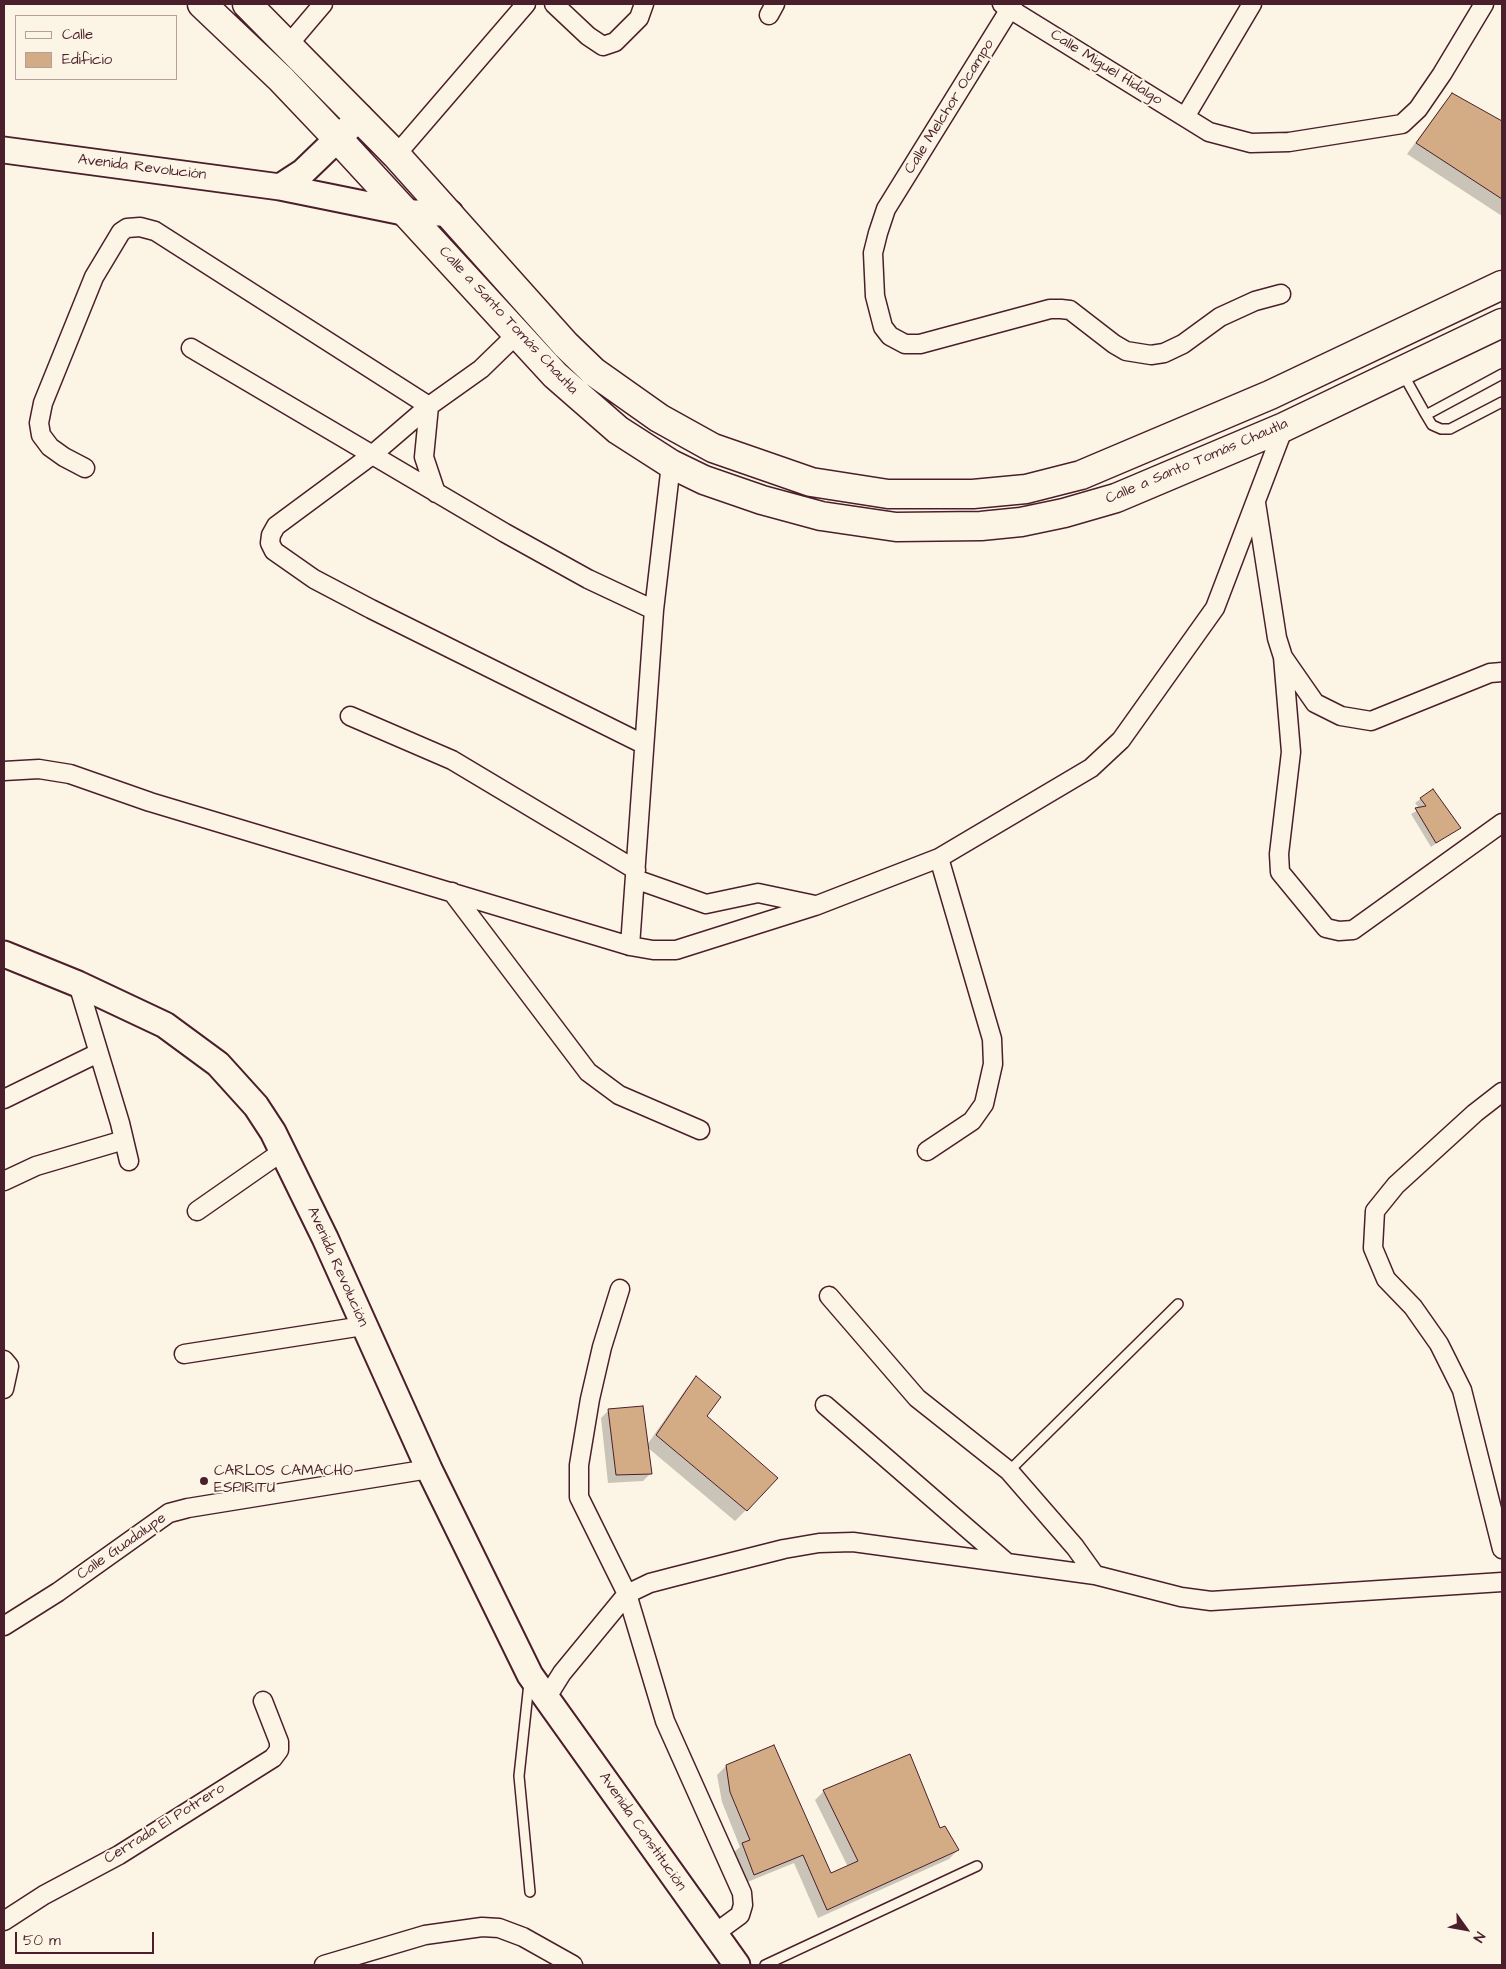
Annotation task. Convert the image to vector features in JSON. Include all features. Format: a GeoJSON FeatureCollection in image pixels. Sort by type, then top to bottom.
{"type":"FeatureCollection","features":[{"type":"Feature","properties":{"kind":"main road","name":"Calle a Santo Tomás Chautla"},"geometry":{"type":"LineString","coordinates":[[202,4],[281,79],[408,213],[555,375],[618,430],[671,464],[733,490],[821,516],[896,527],[981,526],[1064,513],[1116,498],[1284,427],[1502,322]]}},
{"type":"Feature","properties":{"kind":"main road","name":"Calle a Santo Tomás Chautla"},"geometry":{"type":"LineString","coordinates":[[247,4],[289,44],[396,155],[450,213],[566,345],[594,372],[642,407],[713,448],[765,468],[811,482],[888,494],[956,494],[1006,492],[1034,488],[1081,475],[1270,396],[1502,285]]}},
{"type":"Feature","properties":{"kind":"street"},"geometry":{"type":"LineString","coordinates":[[289,44],[323,4]]}},
{"type":"Feature","properties":{"kind":"street"},"geometry":{"type":"LineString","coordinates":[[396,155],[526,4]]}},
{"type":"Feature","properties":{"kind":"street"},"geometry":{"type":"LineString","coordinates":[[554,4],[588,36],[604,46],[615,42],[639,18],[644,4]]}},
{"type":"Feature","properties":{"kind":"street"},"geometry":{"type":"LineString","coordinates":[[1185,117],[1252,4]]}},
{"type":"Feature","properties":{"kind":"street","name":"Calle Miguel Hidalgo"},"geometry":{"type":"LineString","coordinates":[[1009,5],[1209,132],[1251,143],[1288,142],[1402,124],[1418,109],[1484,4]]}},
{"type":"Feature","properties":{"kind":"street","name":"Calle Melchor Ocampo"},"geometry":{"type":"LineString","coordinates":[[1009,5],[886,209],[873,252],[875,296],[883,327],[897,342],[920,344],[1050,309],[1062,309],[1070,310],[1078,315],[1114,344],[1126,351],[1151,355],[1164,353],[1183,344],[1220,317],[1256,301],[1281,294]]}},
{"type":"Feature","properties":{"kind":"street"},"geometry":{"type":"LineString","coordinates":[[280,187],[303,172],[360,117]]}},
{"type":"Feature","properties":{"kind":"street","name":"Avenida Revolución"},"geometry":{"type":"LineString","coordinates":[[4,150],[280,187],[408,213],[450,213]]}},
{"type":"Feature","properties":{"kind":"street"},"geometry":{"type":"LineString","coordinates":[[85,468],[64,458],[50,447],[41,435],[39,422],[43,403],[94,277],[121,232],[133,227],[155,231],[429,406]]}},
{"type":"Feature","properties":{"kind":"street"},"geometry":{"type":"LineString","coordinates":[[517,334],[481,370],[429,406],[372,455],[276,526],[271,535],[270,543],[274,551],[314,579],[643,744]]}},
{"type":"Feature","properties":{"kind":"street"},"geometry":{"type":"LineString","coordinates":[[191,348],[436,493],[588,579],[654,610]]}},
{"type":"Feature","properties":{"kind":"street"},"geometry":{"type":"LineString","coordinates":[[429,406],[424,457],[436,493]]}},
{"type":"Feature","properties":{"kind":"street"},"geometry":{"type":"LineString","coordinates":[[4,771],[39,769],[70,774],[150,802],[630,946],[653,950],[676,950],[815,906],[939,858],[1092,768],[1121,740],[1216,608],[1284,427]]}},
{"type":"Feature","properties":{"kind":"street"},"geometry":{"type":"LineString","coordinates":[[630,946],[654,610],[671,464]]}},
{"type":"Feature","properties":{"kind":"street"},"geometry":{"type":"LineString","coordinates":[[1256,502],[1277,638],[1283,657],[1290,752],[1279,854],[1280,872],[1326,928],[1339,931],[1353,930],[1502,823]]}},
{"type":"Feature","properties":{"kind":"street"},"geometry":{"type":"LineString","coordinates":[[1283,657],[1315,703],[1342,716],[1371,721],[1490,673],[1502,672]]}},
{"type":"Feature","properties":{"kind":"street"},"geometry":{"type":"LineString","coordinates":[[350,716],[452,760],[636,874],[706,904],[758,893],[815,906]]}},
{"type":"Feature","properties":{"kind":"street"},"geometry":{"type":"LineString","coordinates":[[927,1151],[972,1121],[984,1104],[993,1064],[992,1039],[939,858]]}},
{"type":"Feature","properties":{"kind":"street"},"geometry":{"type":"LineString","coordinates":[[452,892],[588,1072],[619,1095],[700,1130]]}},
{"type":"Feature","properties":{"kind":"street","name":"Avenida Revolución"},"geometry":{"type":"LineString","coordinates":[[4,954],[78,984],[165,1025],[204,1053],[231,1078],[256,1106],[282,1151],[430,1469],[530,1675],[547,1698]]}},
{"type":"Feature","properties":{"kind":"street"},"geometry":{"type":"LineString","coordinates":[[78,984],[129,1161]]}},
{"type":"Feature","properties":{"kind":"street"},"geometry":{"type":"LineString","coordinates":[[4,1099],[98,1053]]}},
{"type":"Feature","properties":{"kind":"street"},"geometry":{"type":"LineString","coordinates":[[1502,1092],[1474,1113],[1396,1185],[1375,1211],[1373,1248],[1386,1279],[1413,1307],[1439,1344],[1462,1390],[1502,1549]]}},
{"type":"Feature","properties":{"kind":"street"},"geometry":{"type":"LineString","coordinates":[[4,1181],[36,1166],[124,1140]]}},
{"type":"Feature","properties":{"kind":"street"},"geometry":{"type":"LineString","coordinates":[[197,1211],[282,1151]]}},
{"type":"Feature","properties":{"kind":"street"},"geometry":{"type":"LineString","coordinates":[[620,1289],[602,1347],[590,1399],[578,1480],[579,1497],[627,1594],[666,1721],[742,1893],[743,1905],[740,1915],[714,1934]]}},
{"type":"Feature","properties":{"kind":"street"},"geometry":{"type":"LineString","coordinates":[[829,1296],[916,1398],[1009,1471],[1075,1547],[1095,1575]]}},
{"type":"Feature","properties":{"kind":"street"},"geometry":{"type":"LineString","coordinates":[[184,1354],[364,1326]]}},
{"type":"Feature","properties":{"kind":"street"},"geometry":{"type":"LineString","coordinates":[[4,1360],[9,1366],[4,1389]]}},
{"type":"Feature","properties":{"kind":"street"},"geometry":{"type":"LineString","coordinates":[[825,1405],[1006,1562]]}},
{"type":"Feature","properties":{"kind":"street","name":"Calle Guadalupe"},"geometry":{"type":"LineString","coordinates":[[4,1626],[58,1592],[170,1513],[188,1508],[430,1469]]}},
{"type":"Feature","properties":{"kind":"street"},"geometry":{"type":"LineString","coordinates":[[547,1698],[562,1673],[627,1594],[650,1583],[673,1576],[784,1549],[819,1543],[853,1542],[1095,1575],[1182,1597],[1211,1601],[1502,1582]]}},
{"type":"Feature","properties":{"kind":"street","name":"Avenida Constitución"},"geometry":{"type":"LineString","coordinates":[[547,1698],[737,1965]]}},
{"type":"Feature","properties":{"kind":"street","name":"Cerrada El Potrero"},"geometry":{"type":"LineString","coordinates":[[4,1921],[44,1895],[119,1854],[273,1758],[279,1750],[279,1742],[263,1701]]}},
{"type":"Feature","properties":{"kind":"street"},"geometry":{"type":"LineString","coordinates":[[324,1965],[425,1935],[457,1929],[499,1928],[543,1946],[573,1965]]}},
{"type":"Feature","properties":{"kind":"lane"},"geometry":{"type":"LineString","coordinates":[[1400,370],[1432,425],[1441,429],[1450,429],[1502,402]]}},
{"type":"Feature","properties":{"kind":"lane"},"geometry":{"type":"LineString","coordinates":[[1426,415],[1502,374]]}},
{"type":"Feature","properties":{"kind":"lane"},"geometry":{"type":"LineString","coordinates":[[1009,1471],[1178,1304]]}},
{"type":"Feature","properties":{"kind":"lane"},"geometry":{"type":"LineString","coordinates":[[530,1675],[519,1776],[530,1892]]}},
{"type":"Feature","properties":{"kind":"lane"},"geometry":{"type":"LineString","coordinates":[[765,1965],[977,1866]]}},
{"type":"Feature","properties":{"kind":"building"},"geometry":{"type":"Polygon","coordinates":[[[1452,93],[1502,121],[1502,199],[1416,143],[1452,93]]]}},
{"type":"Feature","properties":{"kind":"building"},"geometry":{"type":"Polygon","coordinates":[[[1433,789],[1461,828],[1436,843],[1415,808],[1426,806],[1420,798],[1433,789]]]}},
{"type":"Feature","properties":{"kind":"building"},"geometry":{"type":"Polygon","coordinates":[[[696,1376],[721,1397],[707,1416],[778,1478],[747,1511],[656,1435],[696,1376]]]}},
{"type":"Feature","properties":{"kind":"building"},"geometry":{"type":"Polygon","coordinates":[[[643,1406],[652,1474],[616,1475],[608,1409],[643,1406]]]}},
{"type":"Feature","properties":{"kind":"building"},"geometry":{"type":"Polygon","coordinates":[[[774,1745],[831,1873],[858,1861],[823,1790],[910,1754],[940,1828],[945,1826],[959,1850],[827,1910],[803,1855],[754,1875],[742,1843],[750,1840],[730,1792],[726,1765],[774,1745]]]}},
{"type":"Feature","properties":{"kind":"place","name":"CARLOS CAMACHO ESPIRITU"},"geometry":{"type":"Point","coordinates":[204,1481]}}]}
